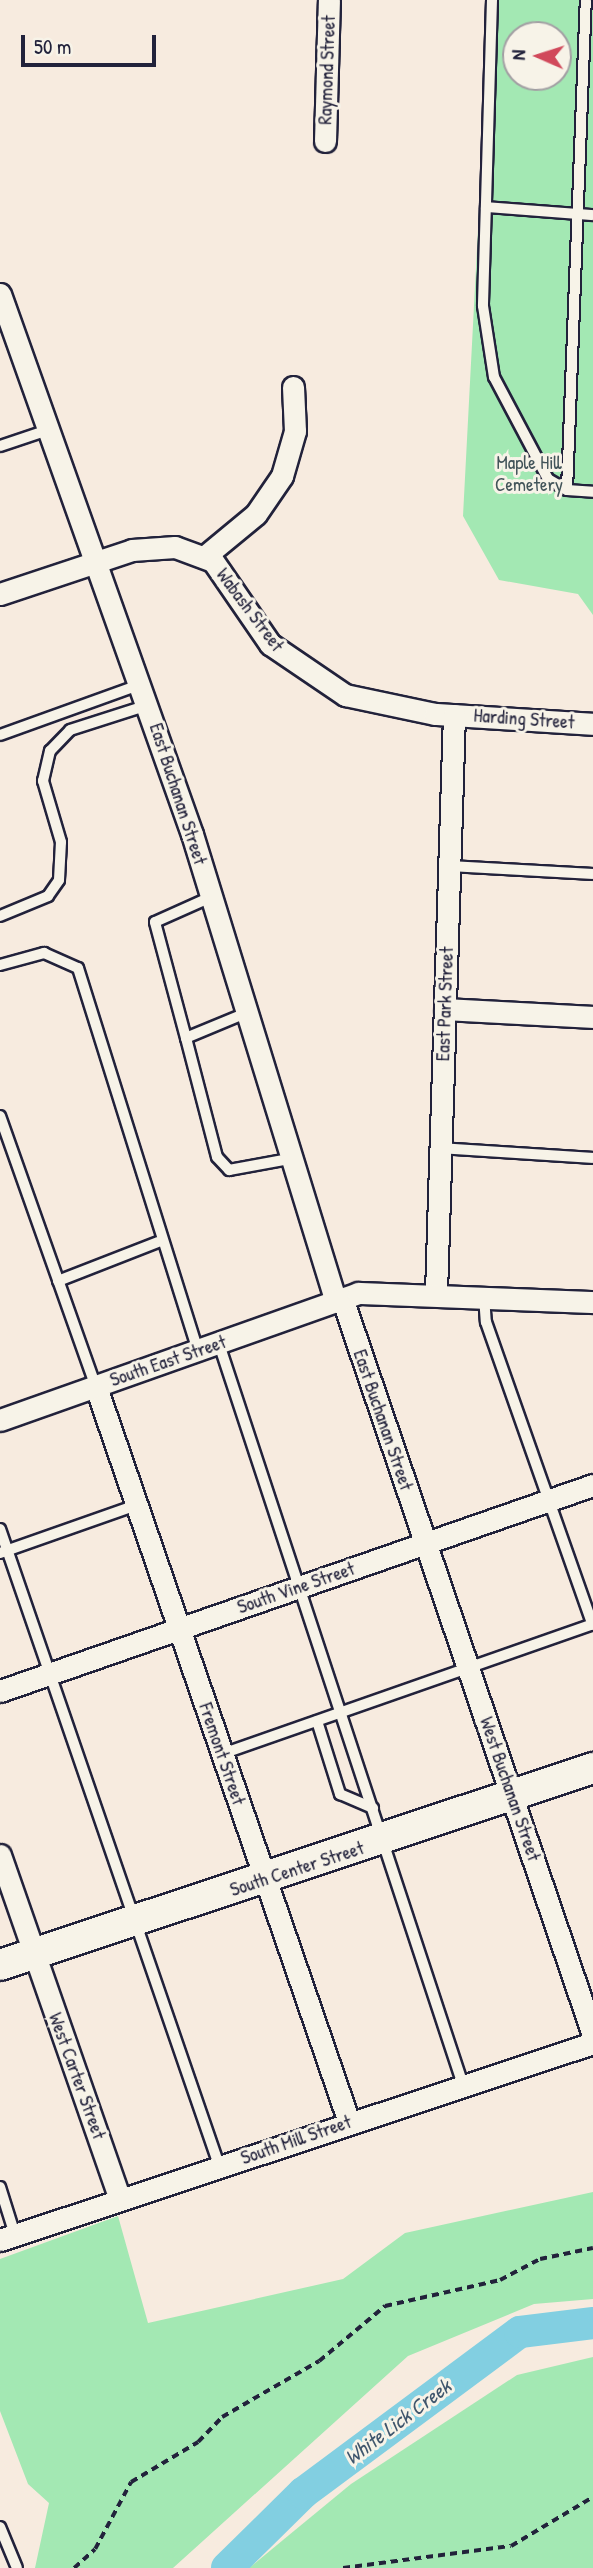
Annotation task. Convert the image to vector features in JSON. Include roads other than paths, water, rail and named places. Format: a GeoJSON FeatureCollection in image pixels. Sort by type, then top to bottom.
{"type":"FeatureCollection","features":[{"type":"Feature","properties":{"kind":"main road","name":"South Center Street"},"geometry":{"type":"LineString","coordinates":[[0,1965],[383,1841],[593,1768]]}},
{"type":"Feature","properties":{"kind":"street","name":"Raymond Street"},"geometry":{"type":"LineString","coordinates":[[325,141],[329,0]]}},
{"type":"Feature","properties":{"kind":"street","name":"East Buchanan Street"},"geometry":{"type":"LineString","coordinates":[[1,297],[142,684],[211,897],[289,1159],[425,1543]]}},
{"type":"Feature","properties":{"kind":"street"},"geometry":{"type":"LineString","coordinates":[[204,557],[256,513],[282,475],[295,431],[293,387]]}},
{"type":"Feature","properties":{"kind":"street","name":"Wabash Street"},"geometry":{"type":"LineString","coordinates":[[0,594],[99,561],[152,547],[204,557],[225,576],[270,644],[316,681],[379,707],[454,715]]}},
{"type":"Feature","properties":{"kind":"street","name":"Harding Street"},"geometry":{"type":"LineString","coordinates":[[454,715],[593,723]]}},
{"type":"Feature","properties":{"kind":"street","name":"East Park Street"},"geometry":{"type":"LineString","coordinates":[[436,1293],[454,715]]}},
{"type":"Feature","properties":{"kind":"street"},"geometry":{"type":"LineString","coordinates":[[445,1009],[593,1017]]}},
{"type":"Feature","properties":{"kind":"street","name":"South East Street"},"geometry":{"type":"LineString","coordinates":[[0,1420],[198,1352],[339,1299],[384,1289],[593,1302]]}},
{"type":"Feature","properties":{"kind":"street","name":"Fremont Street"},"geometry":{"type":"LineString","coordinates":[[96,1387],[349,2122]]}},
{"type":"Feature","properties":{"kind":"street","name":"South Vine Street"},"geometry":{"type":"LineString","coordinates":[[0,1691],[593,1485]]}},
{"type":"Feature","properties":{"kind":"street","name":"West Buchanan Street"},"geometry":{"type":"LineString","coordinates":[[425,1543],[593,2035]]}},
{"type":"Feature","properties":{"kind":"street","name":"West Carter Street"},"geometry":{"type":"LineString","coordinates":[[0,1855],[120,2199]]}},
{"type":"Feature","properties":{"kind":"street","name":"South Mill Street"},"geometry":{"type":"LineString","coordinates":[[7,2238],[219,2165],[593,2043]]}},
{"type":"Feature","properties":{"kind":"lane"},"geometry":{"type":"LineString","coordinates":[[492,0],[483,306],[494,377],[528,450],[548,480],[567,490],[593,492]]}},
{"type":"Feature","properties":{"kind":"lane"},"geometry":{"type":"LineString","coordinates":[[567,490],[586,0]]}},
{"type":"Feature","properties":{"kind":"lane"},"geometry":{"type":"LineString","coordinates":[[486,207],[593,215]]}},
{"type":"Feature","properties":{"kind":"lane"},"geometry":{"type":"LineString","coordinates":[[0,446],[48,430]]}},
{"type":"Feature","properties":{"kind":"lane"},"geometry":{"type":"LineString","coordinates":[[0,735],[142,684]]}},
{"type":"Feature","properties":{"kind":"lane"},"geometry":{"type":"LineString","coordinates":[[0,916],[48,896],[59,880],[61,842],[43,781],[50,751],[70,730],[149,705]]}},
{"type":"Feature","properties":{"kind":"lane"},"geometry":{"type":"LineString","coordinates":[[450,866],[593,874]]}},
{"type":"Feature","properties":{"kind":"lane"},"geometry":{"type":"LineString","coordinates":[[211,897],[155,922],[217,1157],[229,1170],[289,1159]]}},
{"type":"Feature","properties":{"kind":"lane"},"geometry":{"type":"LineString","coordinates":[[0,965],[44,954],[78,968],[160,1218],[158,1242],[198,1352]]}},
{"type":"Feature","properties":{"kind":"lane"},"geometry":{"type":"LineString","coordinates":[[186,1038],[246,1013]]}},
{"type":"Feature","properties":{"kind":"lane"},"geometry":{"type":"LineString","coordinates":[[0,1116],[96,1387]]}},
{"type":"Feature","properties":{"kind":"lane"},"geometry":{"type":"LineString","coordinates":[[440,1148],[593,1158]]}},
{"type":"Feature","properties":{"kind":"lane"},"geometry":{"type":"LineString","coordinates":[[58,1281],[158,1242]]}},
{"type":"Feature","properties":{"kind":"lane"},"geometry":{"type":"LineString","coordinates":[[222,1754],[593,1624],[546,1501],[486,1322],[484,1296]]}},
{"type":"Feature","properties":{"kind":"lane"},"geometry":{"type":"LineString","coordinates":[[219,1344],[463,2085]]}},
{"type":"Feature","properties":{"kind":"lane"},"geometry":{"type":"LineString","coordinates":[[4,1551],[136,1505]]}},
{"type":"Feature","properties":{"kind":"lane"},"geometry":{"type":"LineString","coordinates":[[0,1529],[4,1551],[50,1674],[133,1922],[219,2165]]}},
{"type":"Feature","properties":{"kind":"lane"},"geometry":{"type":"LineString","coordinates":[[317,1721],[340,1794],[373,1808]]}},
{"type":"Feature","properties":{"kind":"lane"},"geometry":{"type":"LineString","coordinates":[[0,2188],[7,2238]]}},
{"type":"Feature","properties":{"kind":"lane"},"geometry":{"type":"LineString","coordinates":[[0,2527],[17,2568]]}},
{"type":"Feature","properties":{"kind":"waterway","name":"White Lick Creek"},"geometry":{"type":"LineString","coordinates":[[227,2568],[303,2493],[520,2332],[593,2323]]}},
{"type":"Feature","properties":{"kind":"park label","name":"Maple Hill Cemetery"},"geometry":{"type":"Point","coordinates":[529,474]}}]}
